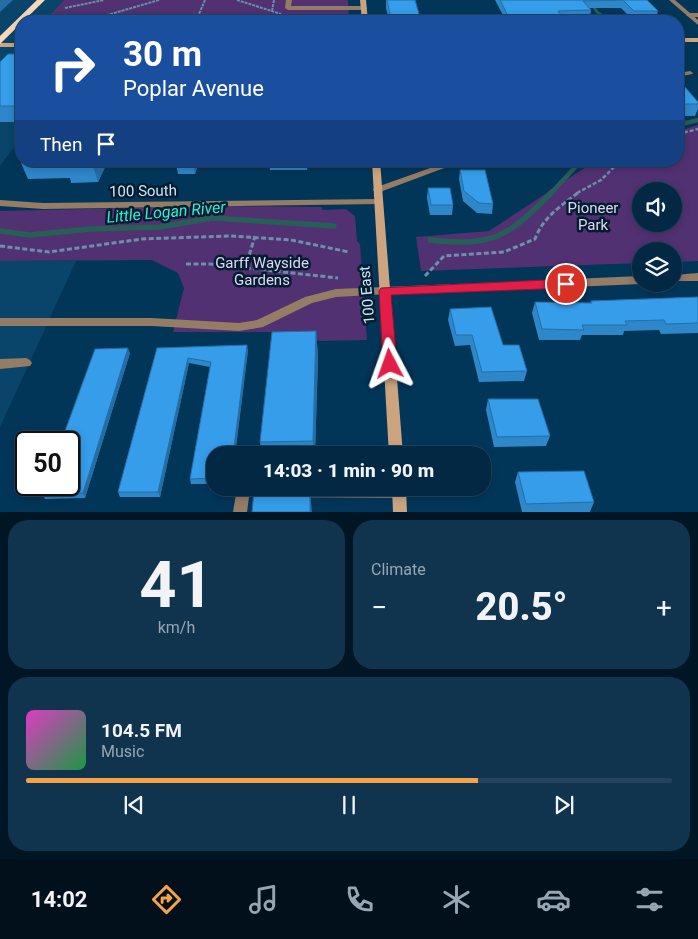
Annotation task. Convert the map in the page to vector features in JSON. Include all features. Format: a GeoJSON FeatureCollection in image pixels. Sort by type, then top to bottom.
{"type":"FeatureCollection","features":[{"type":"Feature","properties":{"kind":"highway"},"geometry":{"type":"LineString","coordinates":[[25,15],[40,0]]}},
{"type":"Feature","properties":{"kind":"highway"},"geometry":{"type":"LineString","coordinates":[[0,41],[15,26]]}},
{"type":"Feature","properties":{"kind":"main road"},"geometry":{"type":"LineString","coordinates":[[363,0],[365,15]]}},
{"type":"Feature","properties":{"kind":"main road"},"geometry":{"type":"LineString","coordinates":[[684,40],[698,40]]}},
{"type":"Feature","properties":{"kind":"main road"},"geometry":{"type":"LineString","coordinates":[[0,45],[15,45]]}},
{"type":"Feature","properties":{"kind":"main road","name":"100 East"},"geometry":{"type":"LineString","coordinates":[[376,167],[377,202],[395,446]]}},
{"type":"Feature","properties":{"kind":"main road"},"geometry":{"type":"LineString","coordinates":[[399,496],[400,512]]}},
{"type":"Feature","properties":{"kind":"street"},"geometry":{"type":"LineString","coordinates":[[289,0],[288,8],[364,8]]}},
{"type":"Feature","properties":{"kind":"street"},"geometry":{"type":"LineString","coordinates":[[672,0],[698,23]]}},
{"type":"Feature","properties":{"kind":"street"},"geometry":{"type":"LineString","coordinates":[[689,15],[698,14]]}},
{"type":"Feature","properties":{"kind":"street"},"geometry":{"type":"LineString","coordinates":[[684,74],[690,73]]}},
{"type":"Feature","properties":{"kind":"street"},"geometry":{"type":"LineString","coordinates":[[377,190],[443,167]]}},
{"type":"Feature","properties":{"kind":"street","name":"100 South"},"geometry":{"type":"LineString","coordinates":[[0,203],[43,206],[377,202]]}},
{"type":"Feature","properties":{"kind":"street"},"geometry":{"type":"LineString","coordinates":[[682,278],[698,277]]}},
{"type":"Feature","properties":{"kind":"street"},"geometry":{"type":"LineString","coordinates":[[0,322],[152,322],[239,328],[258,324],[309,300],[384,285],[632,280]]}},
{"type":"Feature","properties":{"kind":"street"},"geometry":{"type":"LineString","coordinates":[[0,364],[26,362]]}},
{"type":"Feature","properties":{"kind":"street"},"geometry":{"type":"LineString","coordinates":[[240,512],[242,496]]}},
{"type":"Feature","properties":{"kind":"path"},"geometry":{"type":"LineString","coordinates":[[65,8],[104,0]]}},
{"type":"Feature","properties":{"kind":"path"},"geometry":{"type":"LineString","coordinates":[[108,15],[159,0]]}},
{"type":"Feature","properties":{"kind":"path"},"geometry":{"type":"LineString","coordinates":[[199,15],[205,0]]}},
{"type":"Feature","properties":{"kind":"path"},"geometry":{"type":"LineString","coordinates":[[236,0],[285,15]]}},
{"type":"Feature","properties":{"kind":"path"},"geometry":{"type":"LineString","coordinates":[[272,11],[274,0]]}},
{"type":"Feature","properties":{"kind":"path"},"geometry":{"type":"LineString","coordinates":[[684,132],[698,129]]}},
{"type":"Feature","properties":{"kind":"path"},"geometry":{"type":"LineString","coordinates":[[425,276],[444,256],[504,252],[535,238],[540,226],[556,210],[586,187],[601,180],[614,167]]}},
{"type":"Feature","properties":{"kind":"path"},"geometry":{"type":"LineString","coordinates":[[245,269],[254,236]]}},
{"type":"Feature","properties":{"kind":"path"},"geometry":{"type":"LineString","coordinates":[[0,246],[20,251],[56,252],[111,242],[182,237],[254,236],[314,242],[349,252]]}},
{"type":"Feature","properties":{"kind":"path"},"geometry":{"type":"LineString","coordinates":[[186,264],[210,264],[342,279]]}},
{"type":"Feature","properties":{"kind":"shaded area"},"geometry":{"type":"Polygon","coordinates":[[[0,0],[64,0],[50,15],[15,15],[15,146],[0,166],[0,0]]]}},
{"type":"Feature","properties":{"kind":"shaded area"},"geometry":{"type":"Polygon","coordinates":[[[0,261],[76,261],[0,427],[0,261]]]}},
{"type":"Feature","properties":{"kind":"green space"},"geometry":{"type":"Polygon","coordinates":[[[64,0],[348,0],[349,15],[50,15],[64,0]]]}},
{"type":"Feature","properties":{"kind":"green space","name":"Pioneer Park"},"geometry":{"type":"Polygon","coordinates":[[[698,125],[698,261],[682,262],[682,242],[632,242],[632,263],[421,271],[416,237],[489,231],[586,167],[684,167],[684,129],[698,125]]]}},
{"type":"Feature","properties":{"kind":"green space","name":"Garff Wayside Gardens"},"geometry":{"type":"Polygon","coordinates":[[[217,206],[321,207],[323,210],[346,209],[355,216],[357,241],[360,244],[367,340],[321,341],[280,332],[173,332],[184,288],[178,273],[152,260],[0,261],[0,211],[217,206]]]}},
{"type":"Feature","properties":{"kind":"building"},"geometry":{"type":"Polygon","coordinates":[[[387,0],[415,0],[419,15],[390,15],[387,0]]]}},
{"type":"Feature","properties":{"kind":"building"},"geometry":{"type":"Polygon","coordinates":[[[500,0],[623,0],[583,1],[591,10],[558,11],[561,15],[508,15],[500,0]]]}},
{"type":"Feature","properties":{"kind":"building"},"geometry":{"type":"Polygon","coordinates":[[[623,0],[647,0],[658,11],[634,11],[623,0]]]}},
{"type":"Feature","properties":{"kind":"building"},"geometry":{"type":"Polygon","coordinates":[[[8,54],[15,54],[15,106],[0,106],[0,62],[8,54]]]}},
{"type":"Feature","properties":{"kind":"building"},"geometry":{"type":"Polygon","coordinates":[[[684,86],[698,102],[698,104],[684,104],[684,86]]]}},
{"type":"Feature","properties":{"kind":"building"},"geometry":{"type":"Polygon","coordinates":[[[460,170],[485,170],[493,204],[479,203],[464,191],[460,170]]]}},
{"type":"Feature","properties":{"kind":"building"},"geometry":{"type":"Polygon","coordinates":[[[428,188],[450,188],[453,205],[431,205],[428,188]]]}},
{"type":"Feature","properties":{"kind":"building"},"geometry":{"type":"Polygon","coordinates":[[[698,297],[698,323],[666,324],[664,320],[625,321],[627,325],[582,325],[584,330],[542,329],[535,302],[592,303],[591,301],[698,297]]]}},
{"type":"Feature","properties":{"kind":"building"},"geometry":{"type":"Polygon","coordinates":[[[491,307],[503,345],[519,345],[527,371],[482,372],[472,335],[456,335],[450,309],[491,307]]]}},
{"type":"Feature","properties":{"kind":"building"},"geometry":{"type":"Polygon","coordinates":[[[316,331],[313,441],[260,442],[272,332],[316,331]]]}},
{"type":"Feature","properties":{"kind":"building"},"geometry":{"type":"Polygon","coordinates":[[[247,345],[234,446],[206,446],[206,478],[190,479],[211,362],[188,358],[158,492],[118,492],[157,348],[247,345]]]}},
{"type":"Feature","properties":{"kind":"building"},"geometry":{"type":"Polygon","coordinates":[[[128,348],[83,493],[80,493],[80,431],[65,431],[95,349],[128,348]]]}},
{"type":"Feature","properties":{"kind":"building"},"geometry":{"type":"Polygon","coordinates":[[[488,399],[538,399],[550,436],[497,437],[488,399]]]}},
{"type":"Feature","properties":{"kind":"building"},"geometry":{"type":"Polygon","coordinates":[[[584,471],[594,502],[526,504],[518,472],[584,471]]]}},
{"type":"Feature","properties":{"kind":"building"},"geometry":{"type":"Polygon","coordinates":[[[254,496],[310,496],[310,512],[252,512],[254,496]]]}},
{"type":"Feature","properties":{"kind":"waterway"},"geometry":{"type":"LineString","coordinates":[[589,0],[601,15]]}},
{"type":"Feature","properties":{"kind":"waterway","name":"Little Logan River"},"geometry":{"type":"LineString","coordinates":[[684,124],[698,120]]}},
{"type":"Feature","properties":{"kind":"waterway","name":"Little Logan River"},"geometry":{"type":"LineString","coordinates":[[551,193],[575,167]]}},
{"type":"Feature","properties":{"kind":"waterway","name":"Little Logan River"},"geometry":{"type":"LineString","coordinates":[[430,240],[470,242],[485,240],[498,235],[511,229],[551,193]]}},
{"type":"Feature","properties":{"kind":"waterway","name":"Little Logan River"},"geometry":{"type":"LineString","coordinates":[[0,231],[30,235],[90,229],[160,227],[213,218],[334,226]]}},
{"type":"Feature","properties":{"kind":"route"},"geometry":{"type":"LineString","coordinates":[[390,364],[385,291],[566,284]]}}]}
